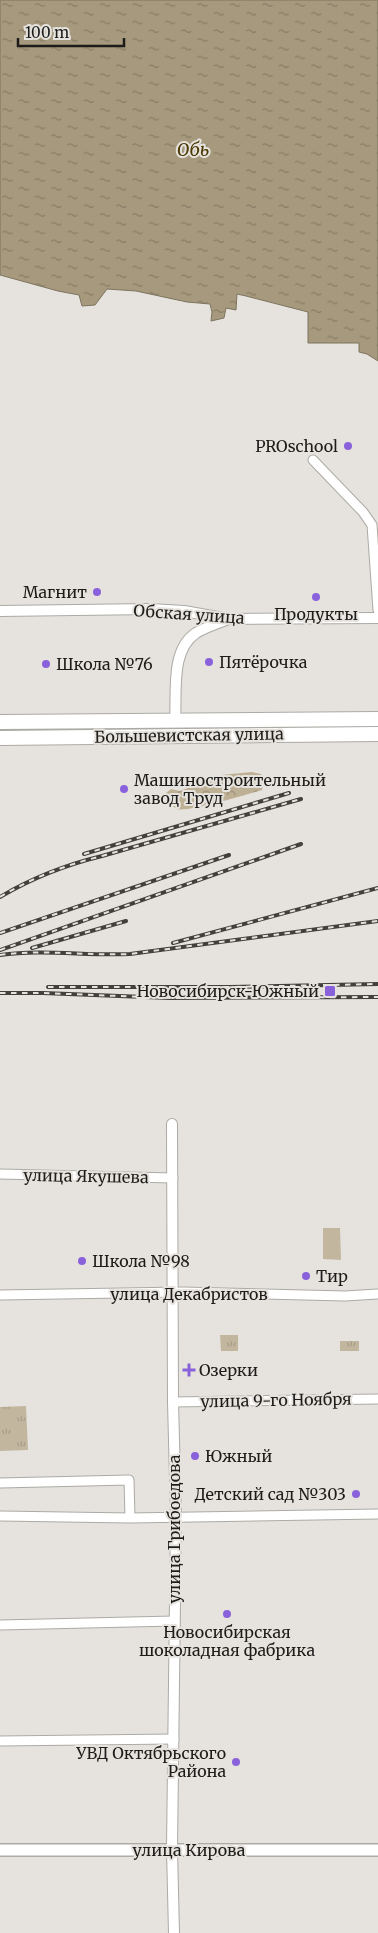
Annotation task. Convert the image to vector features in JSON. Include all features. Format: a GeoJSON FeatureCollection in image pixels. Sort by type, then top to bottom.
{"type":"FeatureCollection","features":[{"type":"Feature","properties":{"kind":"highway","name":"Большевистская улица"},"geometry":{"type":"LineString","coordinates":[[0,722],[378,719]]}},
{"type":"Feature","properties":{"kind":"highway","name":"Большевистская улица"},"geometry":{"type":"LineString","coordinates":[[0,738],[378,734]]}},
{"type":"Feature","properties":{"kind":"main road","name":"улица Кирова"},"geometry":{"type":"LineString","coordinates":[[0,1850],[378,1850]]}},
{"type":"Feature","properties":{"kind":"street"},"geometry":{"type":"LineString","coordinates":[[312,460],[366,515],[373,528],[376,539],[378,610]]}},
{"type":"Feature","properties":{"kind":"street","name":"Обская улица"},"geometry":{"type":"LineString","coordinates":[[0,611],[151,608],[229,619],[378,618]]}},
{"type":"Feature","properties":{"kind":"street"},"geometry":{"type":"LineString","coordinates":[[175,721],[180,654],[186,642],[196,633],[229,619]]}},
{"type":"Feature","properties":{"kind":"street","name":"улица Грибоедова"},"geometry":{"type":"LineString","coordinates":[[172,1124],[173,1402],[176,1517],[172,1850],[174,1933]]}},
{"type":"Feature","properties":{"kind":"street","name":"улица Якушева"},"geometry":{"type":"LineString","coordinates":[[0,1174],[173,1178]]}},
{"type":"Feature","properties":{"kind":"street","name":"улица Декабристов"},"geometry":{"type":"LineString","coordinates":[[0,1296],[172,1292],[378,1294]]}},
{"type":"Feature","properties":{"kind":"street","name":"улица 9-го Ноября"},"geometry":{"type":"LineString","coordinates":[[173,1402],[378,1399]]}},
{"type":"Feature","properties":{"kind":"street"},"geometry":{"type":"LineString","coordinates":[[0,1482],[129,1480],[130,1518]]}},
{"type":"Feature","properties":{"kind":"street"},"geometry":{"type":"LineString","coordinates":[[0,1516],[130,1518],[378,1514]]}},
{"type":"Feature","properties":{"kind":"street"},"geometry":{"type":"LineString","coordinates":[[0,1625],[174,1621]]}},
{"type":"Feature","properties":{"kind":"street"},"geometry":{"type":"LineString","coordinates":[[0,1741],[174,1739]]}},
{"type":"Feature","properties":{"kind":"green space"},"geometry":{"type":"Polygon","coordinates":[[[251,772],[261,774],[265,780],[262,790],[218,802],[192,808],[177,809],[171,804],[166,793],[171,789],[180,791],[221,775],[251,772]]]}},
{"type":"Feature","properties":{"kind":"green space"},"geometry":{"type":"Polygon","coordinates":[[[323,1228],[340,1228],[341,1260],[323,1259],[323,1228]]]}},
{"type":"Feature","properties":{"kind":"green space"},"geometry":{"type":"Polygon","coordinates":[[[220,1335],[238,1335],[238,1351],[221,1351],[220,1335]]]}},
{"type":"Feature","properties":{"kind":"green space"},"geometry":{"type":"Polygon","coordinates":[[[340,1341],[359,1341],[359,1351],[340,1351],[340,1341]]]}},
{"type":"Feature","properties":{"kind":"green space"},"geometry":{"type":"Polygon","coordinates":[[[26,1406],[28,1450],[0,1451],[0,1407],[26,1406]]]}},
{"type":"Feature","properties":{"kind":"water","name":"Обь"},"geometry":{"type":"Polygon","coordinates":[[[0,0],[378,0],[378,361],[367,354],[359,352],[359,343],[308,343],[308,312],[246,296],[237,294],[236,310],[226,308],[224,318],[211,321],[212,312],[210,304],[187,302],[136,291],[107,289],[95,305],[82,306],[79,295],[0,275],[0,0]]]}},
{"type":"Feature","properties":{"kind":"railway"},"geometry":{"type":"LineString","coordinates":[[84,854],[289,793]]}},
{"type":"Feature","properties":{"kind":"railway"},"geometry":{"type":"LineString","coordinates":[[0,897],[37,878],[75,864],[301,799]]}},
{"type":"Feature","properties":{"kind":"railway"},"geometry":{"type":"LineString","coordinates":[[0,950],[301,844]]}},
{"type":"Feature","properties":{"kind":"railway"},"geometry":{"type":"LineString","coordinates":[[0,933],[229,855]]}},
{"type":"Feature","properties":{"kind":"railway"},"geometry":{"type":"LineString","coordinates":[[173,943],[378,888]]}},
{"type":"Feature","properties":{"kind":"railway"},"geometry":{"type":"LineString","coordinates":[[32,948],[126,921]]}},
{"type":"Feature","properties":{"kind":"railway"},"geometry":{"type":"LineString","coordinates":[[0,955],[16,953],[130,954],[378,921]]}},
{"type":"Feature","properties":{"kind":"railway"},"geometry":{"type":"LineString","coordinates":[[48,987],[230,987],[378,984]]}},
{"type":"Feature","properties":{"kind":"railway"},"geometry":{"type":"LineString","coordinates":[[0,993],[170,998],[378,997]]}},
{"type":"Feature","properties":{"kind":"place","name":"PROschool"},"geometry":{"type":"Point","coordinates":[348,446]}},
{"type":"Feature","properties":{"kind":"place","name":"Магнит"},"geometry":{"type":"Point","coordinates":[97,592]}},
{"type":"Feature","properties":{"kind":"place","name":"Продукты"},"geometry":{"type":"Point","coordinates":[316,597]}},
{"type":"Feature","properties":{"kind":"place","name":"Пятёрочка"},"geometry":{"type":"Point","coordinates":[209,662]}},
{"type":"Feature","properties":{"kind":"place","name":"Школа №76"},"geometry":{"type":"Point","coordinates":[46,664]}},
{"type":"Feature","properties":{"kind":"place","name":"Машиностроительный завод Труд"},"geometry":{"type":"Point","coordinates":[124,789]}},
{"type":"Feature","properties":{"kind":"place","name":"Новосибирск-Южный"},"geometry":{"type":"Point","coordinates":[330,991]}},
{"type":"Feature","properties":{"kind":"place","name":"Школа №98"},"geometry":{"type":"Point","coordinates":[82,1261]}},
{"type":"Feature","properties":{"kind":"place","name":"Тир"},"geometry":{"type":"Point","coordinates":[306,1276]}},
{"type":"Feature","properties":{"kind":"place","name":"Озерки"},"geometry":{"type":"Point","coordinates":[189,1370]}},
{"type":"Feature","properties":{"kind":"place","name":"Южный"},"geometry":{"type":"Point","coordinates":[195,1456]}},
{"type":"Feature","properties":{"kind":"place","name":"Детский сад №303"},"geometry":{"type":"Point","coordinates":[356,1494]}},
{"type":"Feature","properties":{"kind":"place","name":"Новосибирская шоколадная фабрика"},"geometry":{"type":"Point","coordinates":[227,1614]}},
{"type":"Feature","properties":{"kind":"place","name":"УВД Октябрьского Района"},"geometry":{"type":"Point","coordinates":[236,1762]}}]}
